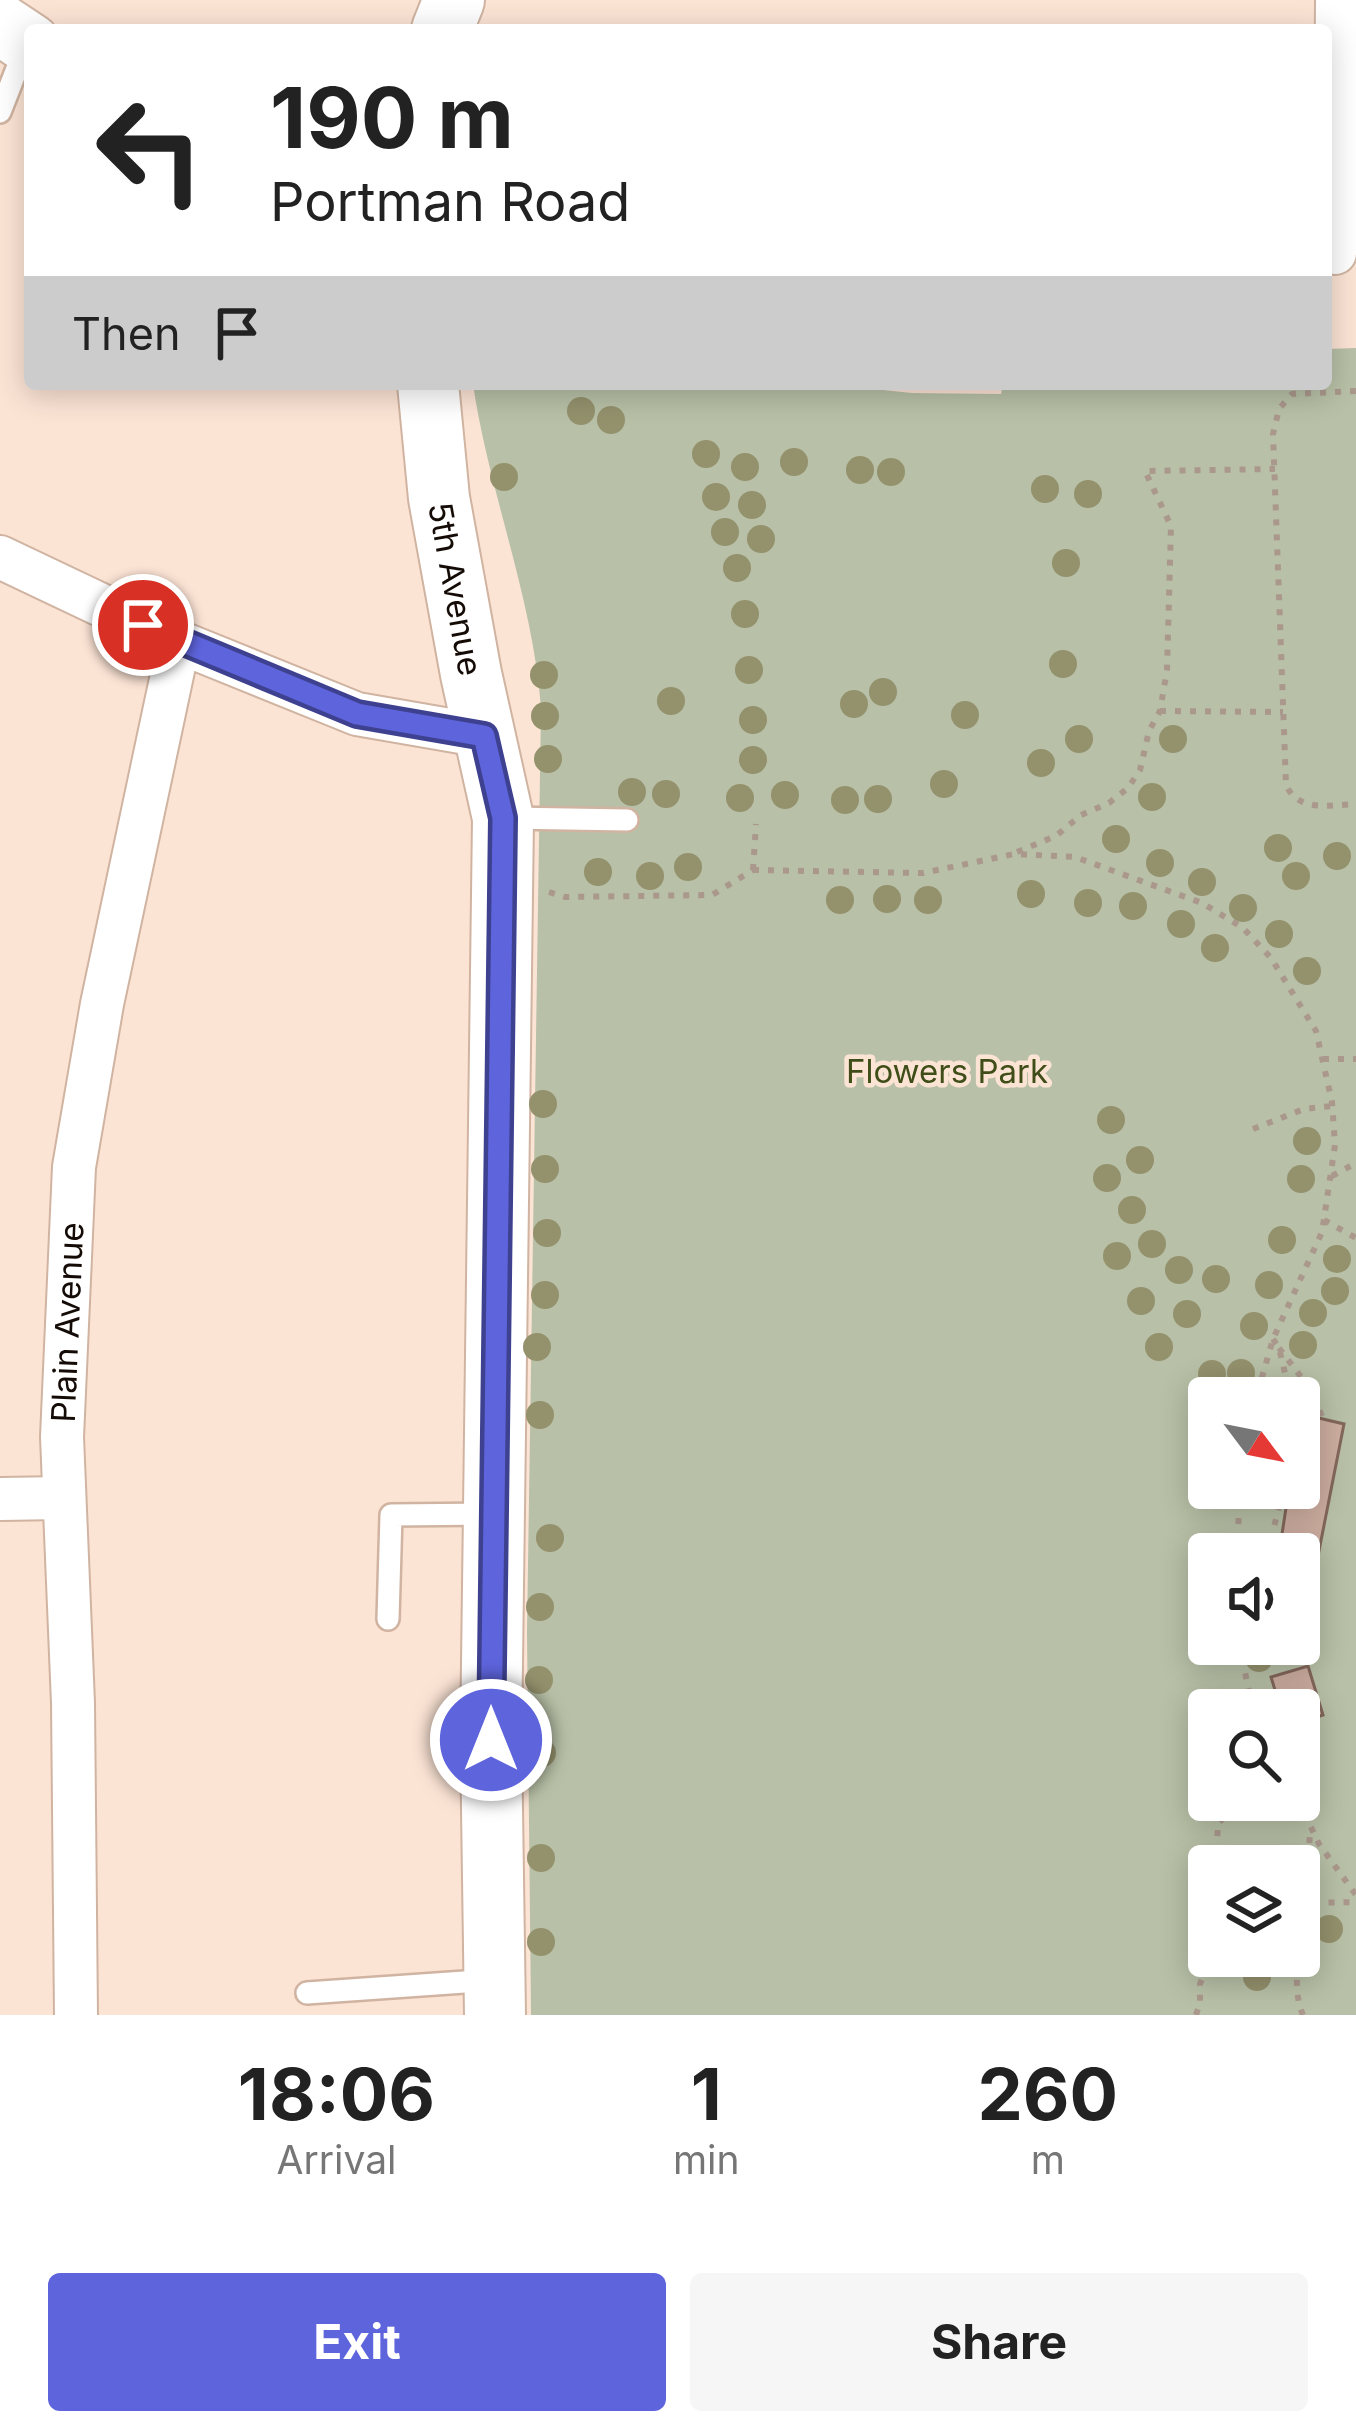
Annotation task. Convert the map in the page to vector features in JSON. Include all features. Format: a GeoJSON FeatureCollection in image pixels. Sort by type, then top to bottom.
{"type":"FeatureCollection","features":[{"type":"Feature","properties":{"kind":"street"},"geometry":{"type":"LineString","coordinates":[[1337,0],[1339,253]]}},
{"type":"Feature","properties":{"kind":"street","name":"5th Avenue"},"geometry":{"type":"LineString","coordinates":[[429,390],[440,498],[503,818],[493,1514],[494,1998]]}},
{"type":"Feature","properties":{"kind":"street"},"geometry":{"type":"LineString","coordinates":[[0,557],[179,642],[357,714],[484,736]]}},
{"type":"Feature","properties":{"kind":"street","name":"Plain Avenue"},"geometry":{"type":"LineString","coordinates":[[76,2015],[73,1703],[62,1437],[74,1167],[102,1004],[179,642]]}},
{"type":"Feature","properties":{"kind":"street"},"geometry":{"type":"LineString","coordinates":[[0,1499],[63,1498]]}},
{"type":"Feature","properties":{"kind":"lane"},"geometry":{"type":"LineString","coordinates":[[0,112],[19,37]]}},
{"type":"Feature","properties":{"kind":"lane"},"geometry":{"type":"LineString","coordinates":[[503,818],[627,820]]}},
{"type":"Feature","properties":{"kind":"lane"},"geometry":{"type":"LineString","coordinates":[[388,1619],[391,1515],[493,1514]]}},
{"type":"Feature","properties":{"kind":"lane"},"geometry":{"type":"LineString","coordinates":[[307,1993],[494,1998]]}},
{"type":"Feature","properties":{"kind":"path"},"geometry":{"type":"LineString","coordinates":[[1356,391],[1287,397],[1274,426],[1288,792],[1314,806],[1356,805]]}},
{"type":"Feature","properties":{"kind":"path"},"geometry":{"type":"LineString","coordinates":[[541,888],[565,897],[712,895],[753,870],[923,873],[1014,854],[1056,836],[1081,814],[1109,803],[1128,788],[1140,770],[1149,731],[1160,711],[1167,670],[1171,526],[1145,471],[1275,469]]}},
{"type":"Feature","properties":{"kind":"path"},"geometry":{"type":"LineString","coordinates":[[1160,711],[1283,712]]}},
{"type":"Feature","properties":{"kind":"path"},"geometry":{"type":"LineString","coordinates":[[753,870],[756,824]]}},
{"type":"Feature","properties":{"kind":"path"},"geometry":{"type":"LineString","coordinates":[[1014,854],[1098,863],[1184,895],[1243,928],[1271,958],[1316,1030],[1332,1106],[1332,1175],[1317,1245],[1273,1340],[1262,1377]]}},
{"type":"Feature","properties":{"kind":"path"},"geometry":{"type":"LineString","coordinates":[[1324,1059],[1356,1058]]}},
{"type":"Feature","properties":{"kind":"path"},"geometry":{"type":"LineString","coordinates":[[1253,1130],[1304,1109],[1332,1106]]}},
{"type":"Feature","properties":{"kind":"path"},"geometry":{"type":"LineString","coordinates":[[1332,1175],[1356,1162]]}},
{"type":"Feature","properties":{"kind":"path"},"geometry":{"type":"LineString","coordinates":[[1324,1220],[1356,1238]]}},
{"type":"Feature","properties":{"kind":"path"},"geometry":{"type":"LineString","coordinates":[[1273,1340],[1304,1378],[1321,1406],[1323,1419]]}},
{"type":"Feature","properties":{"kind":"path"},"geometry":{"type":"LineString","coordinates":[[1279,1348],[1286,1377]]}},
{"type":"Feature","properties":{"kind":"path"},"geometry":{"type":"LineString","coordinates":[[1307,1821],[1356,1899],[1320,1902]]}},
{"type":"Feature","properties":{"kind":"path"},"geometry":{"type":"LineString","coordinates":[[1309,1845],[1310,1828]]}},
{"type":"Feature","properties":{"kind":"path"},"geometry":{"type":"LineString","coordinates":[[1196,2015],[1203,1977]]}},
{"type":"Feature","properties":{"kind":"path"},"geometry":{"type":"LineString","coordinates":[[1287,2015],[1301,2011],[1303,1977]]}},
{"type":"Feature","properties":{"kind":"green space","name":"Flowers Park"},"geometry":{"type":"Polygon","coordinates":[[[1356,348],[1356,2015],[531,2015],[527,1631],[541,708],[529,626],[474,390],[1332,390],[1332,349],[1356,348]]]}},
{"type":"Feature","properties":{"kind":"building"},"geometry":{"type":"Polygon","coordinates":[[[1320,1418],[1344,1424],[1320,1546],[1320,1533],[1282,1533],[1286,1509],[1320,1509],[1320,1418]]]}},
{"type":"Feature","properties":{"kind":"building"},"geometry":{"type":"Polygon","coordinates":[[[1308,1666],[1315,1689],[1275,1689],[1271,1677],[1308,1666]]]}},
{"type":"Feature","properties":{"kind":"route"},"geometry":{"type":"LineString","coordinates":[[143,625],[357,714],[484,736],[503,818],[491,1740]]}}]}
